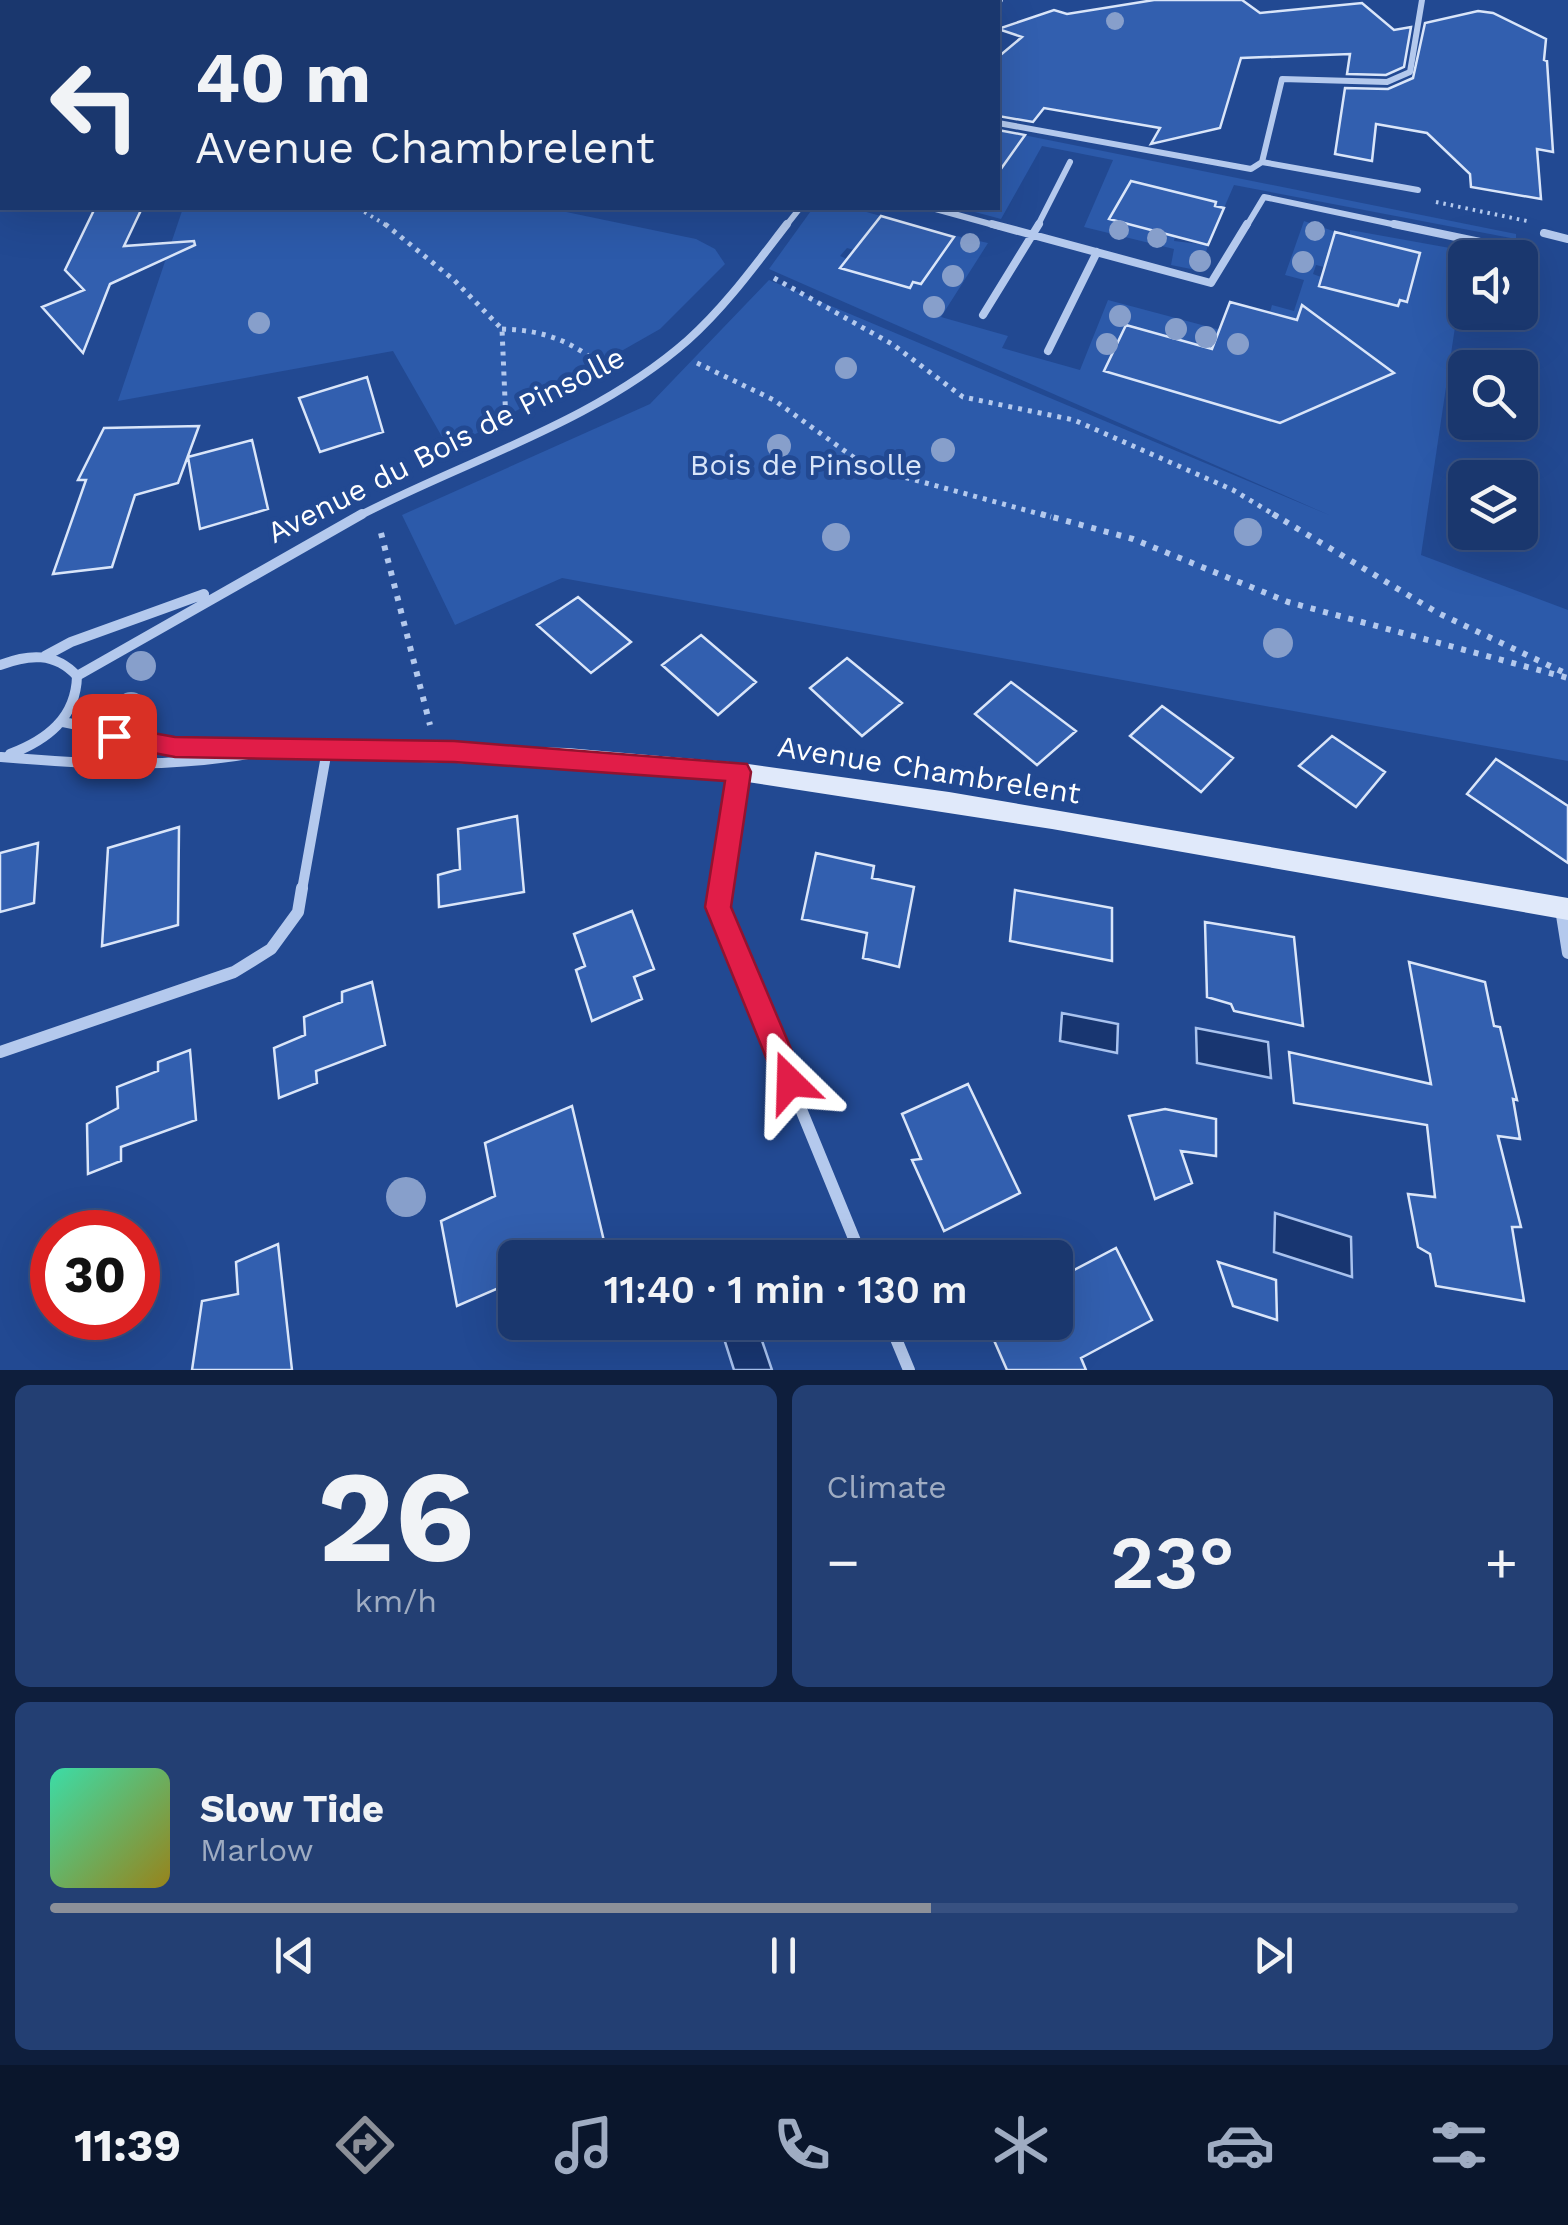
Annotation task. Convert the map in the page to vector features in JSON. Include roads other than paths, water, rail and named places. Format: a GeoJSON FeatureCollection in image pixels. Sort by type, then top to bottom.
{"type":"FeatureCollection","features":[{"type":"Feature","properties":{"kind":"street"},"geometry":{"type":"LineString","coordinates":[[1262,162],[1282,79],[1386,82],[1410,72],[1422,0]]}},
{"type":"Feature","properties":{"kind":"street"},"geometry":{"type":"LineString","coordinates":[[1000,123],[1251,169],[1262,162],[1418,190]]}},
{"type":"Feature","properties":{"kind":"street"},"geometry":{"type":"LineString","coordinates":[[983,316],[1033,235],[1070,162]]}},
{"type":"Feature","properties":{"kind":"street"},"geometry":{"type":"LineString","coordinates":[[939,210],[1211,283],[1264,197],[1470,240]]}},
{"type":"Feature","properties":{"kind":"street","name":"Avenue du Bois de Pinsolle"},"geometry":{"type":"LineString","coordinates":[[77,676],[228,585],[375,508],[624,387],[674,352],[798,210]]}},
{"type":"Feature","properties":{"kind":"street"},"geometry":{"type":"LineString","coordinates":[[1544,233],[1568,239]]}},
{"type":"Feature","properties":{"kind":"street"},"geometry":{"type":"LineString","coordinates":[[1048,351],[1097,252]]}},
{"type":"Feature","properties":{"kind":"street","name":"Avenue du Bois de Pinsolle"},"geometry":{"type":"LineString","coordinates":[[0,664],[45,656],[71,642],[228,585]]}},
{"type":"Feature","properties":{"kind":"street"},"geometry":{"type":"LineString","coordinates":[[1,757],[35,744],[63,722],[74,705],[77,676],[70,666],[45,656]]}},
{"type":"Feature","properties":{"kind":"street","name":"Avenue Chambrelent"},"geometry":{"type":"LineString","coordinates":[[63,722],[175,747],[437,751],[739,772],[1001,810],[1564,909]]}},
{"type":"Feature","properties":{"kind":"street","name":"Avenue Chambrelent"},"geometry":{"type":"LineString","coordinates":[[1,757],[114,768],[216,764],[274,749]]}},
{"type":"Feature","properties":{"kind":"street"},"geometry":{"type":"LineString","coordinates":[[0,1052],[234,972],[272,949],[298,912],[327,750]]}},
{"type":"Feature","properties":{"kind":"street"},"geometry":{"type":"LineString","coordinates":[[739,772],[718,907],[855,1240]]}},
{"type":"Feature","properties":{"kind":"street"},"geometry":{"type":"LineString","coordinates":[[1564,909],[1568,953]]}},
{"type":"Feature","properties":{"kind":"street"},"geometry":{"type":"LineString","coordinates":[[896,1340],[909,1370]]}},
{"type":"Feature","properties":{"kind":"park label","name":"Bois de Pinsolle"},"geometry":{"type":"Point","coordinates":[806,465]}}]}
